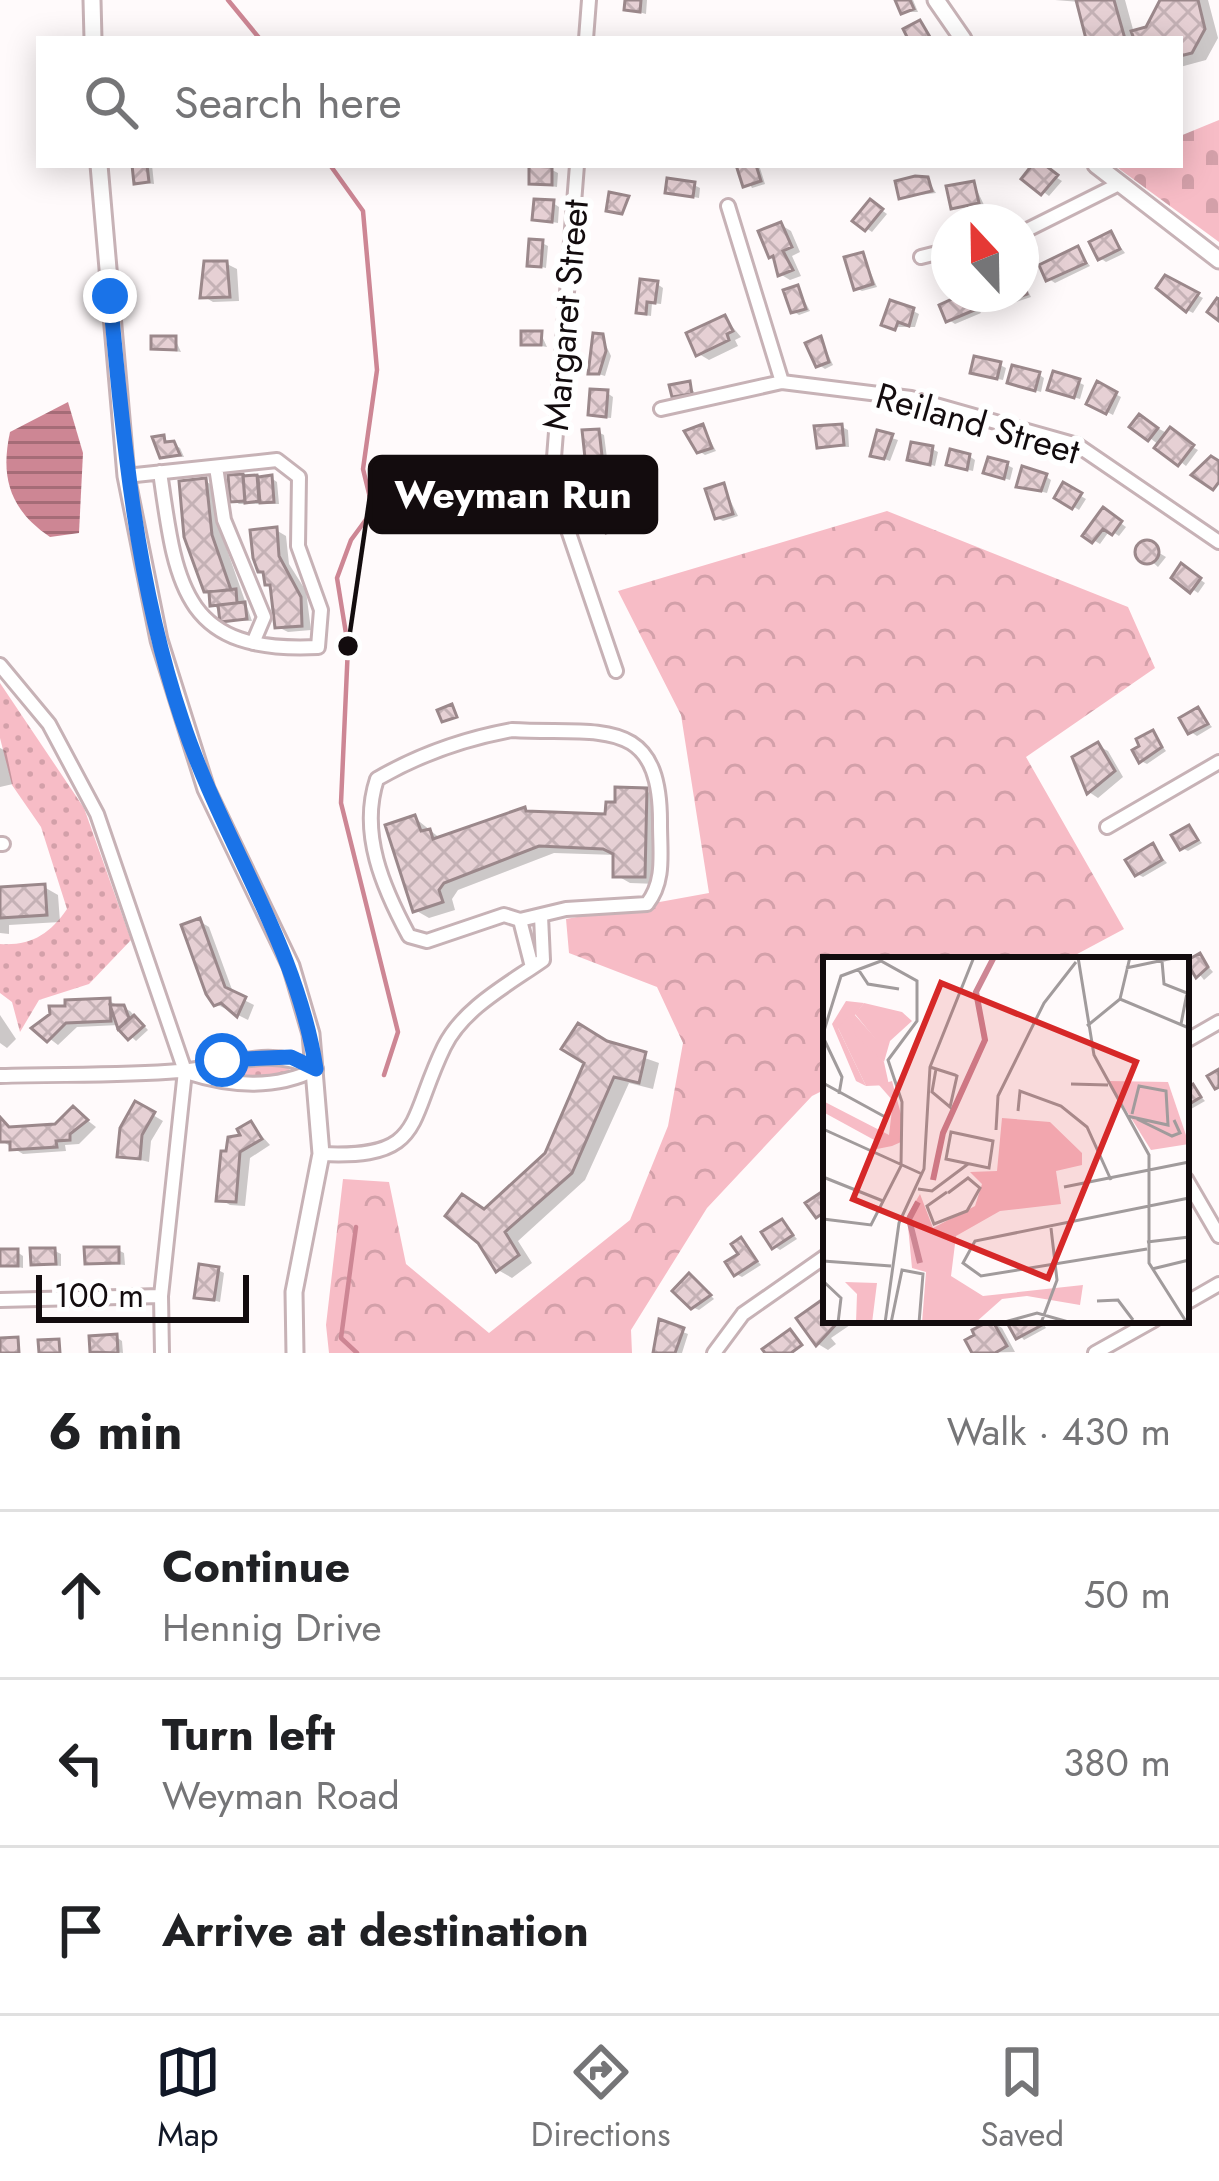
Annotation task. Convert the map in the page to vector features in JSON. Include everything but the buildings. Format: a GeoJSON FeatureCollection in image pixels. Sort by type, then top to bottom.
{"type":"FeatureCollection","features":[{"type":"Feature","properties":{"kind":"street"},"geometry":{"type":"LineString","coordinates":[[92,0],[93,36]]}},
{"type":"Feature","properties":{"kind":"street"},"geometry":{"type":"LineString","coordinates":[[586,36],[589,0]]}},
{"type":"Feature","properties":{"kind":"street"},"geometry":{"type":"LineString","coordinates":[[936,0],[961,36]]}},
{"type":"Feature","properties":{"kind":"street"},"geometry":{"type":"LineString","coordinates":[[99,168],[126,476],[159,640],[206,789],[291,966],[316,1069],[320,1154],[294,1292],[295,1353]]}},
{"type":"Feature","properties":{"kind":"street","name":"Margaret Street"},"geometry":{"type":"LineString","coordinates":[[577,168],[551,483],[616,671]]}},
{"type":"Feature","properties":{"kind":"street"},"geometry":{"type":"LineString","coordinates":[[1100,168],[1219,260]]}},
{"type":"Feature","properties":{"kind":"street"},"geometry":{"type":"LineString","coordinates":[[1039,223],[1119,184]]}},
{"type":"Feature","properties":{"kind":"street"},"geometry":{"type":"LineString","coordinates":[[728,206],[782,382]]}},
{"type":"Feature","properties":{"kind":"street"},"geometry":{"type":"LineString","coordinates":[[921,257],[931,254]]}},
{"type":"Feature","properties":{"kind":"street","name":"Reiland Street"},"geometry":{"type":"LineString","coordinates":[[661,409],[782,382],[883,392],[1077,445],[1219,542]]}},
{"type":"Feature","properties":{"kind":"street"},"geometry":{"type":"LineString","coordinates":[[126,476],[160,472],[216,466],[277,460],[299,477],[298,546],[321,610],[318,647],[274,650],[220,632],[189,603],[171,548],[160,472]]}},
{"type":"Feature","properties":{"kind":"street"},"geometry":{"type":"LineString","coordinates":[[216,466],[224,520],[264,617],[253,643]]}},
{"type":"Feature","properties":{"kind":"street"},"geometry":{"type":"LineString","coordinates":[[0,665],[49,724],[98,814],[185,1071],[161,1296],[162,1353]]}},
{"type":"Feature","properties":{"kind":"street"},"geometry":{"type":"LineString","coordinates":[[512,730],[622,736],[648,754],[660,782],[659,887],[647,904],[541,916],[520,920],[503,914],[427,940],[410,936],[370,837],[368,804],[377,779],[412,759],[470,737],[512,730]]}},
{"type":"Feature","properties":{"kind":"street"},"geometry":{"type":"LineString","coordinates":[[1107,827],[1219,762]]}},
{"type":"Feature","properties":{"kind":"street"},"geometry":{"type":"LineString","coordinates":[[320,1154],[369,1156],[404,1138],[430,1091],[445,1044],[484,1000],[543,960],[541,916]]}},
{"type":"Feature","properties":{"kind":"street"},"geometry":{"type":"LineString","coordinates":[[520,920],[532,967]]}},
{"type":"Feature","properties":{"kind":"street"},"geometry":{"type":"LineString","coordinates":[[1189,1039],[1219,1022]]}},
{"type":"Feature","properties":{"kind":"street"},"geometry":{"type":"LineString","coordinates":[[0,1076],[185,1071],[222,1060],[291,1057],[316,1069]]}},
{"type":"Feature","properties":{"kind":"street"},"geometry":{"type":"LineString","coordinates":[[185,1071],[222,1084],[292,1082],[316,1069]]}},
{"type":"Feature","properties":{"kind":"street"},"geometry":{"type":"LineString","coordinates":[[1189,1184],[1219,1236]]}},
{"type":"Feature","properties":{"kind":"street"},"geometry":{"type":"LineString","coordinates":[[714,1353],[743,1314],[823,1258]]}},
{"type":"Feature","properties":{"kind":"street"},"geometry":{"type":"LineString","coordinates":[[1189,1301],[1219,1284]]}},
{"type":"Feature","properties":{"kind":"street"},"geometry":{"type":"LineString","coordinates":[[0,1300],[161,1296]]}},
{"type":"Feature","properties":{"kind":"street"},"geometry":{"type":"LineString","coordinates":[[1095,1353],[1149,1323]]}},
{"type":"Feature","properties":{"kind":"green space"},"geometry":{"type":"Polygon","coordinates":[[[1219,120],[1219,242],[1118,168],[1183,168],[1183,135],[1219,120]]]}},
{"type":"Feature","properties":{"kind":"green space"},"geometry":{"type":"Polygon","coordinates":[[[887,511],[1128,607],[1155,668],[1026,757],[1124,929],[1072,957],[823,957],[823,1090],[812,1096],[707,1208],[631,1330],[632,1353],[329,1353],[326,1325],[343,1179],[389,1182],[406,1264],[489,1333],[630,1220],[668,1126],[683,1043],[657,987],[569,953],[566,919],[709,893],[681,715],[618,591],[887,511]]]}},
{"type":"Feature","properties":{"kind":"green space"},"geometry":{"type":"Polygon","coordinates":[[[0,683],[84,808],[131,940],[89,984],[39,1000],[20,1032],[12,1002],[0,993],[0,944],[39,937],[67,909],[41,827],[12,785],[0,738],[0,683]]]}},
{"type":"Feature","properties":{"kind":"green space"},"geometry":{"type":"Polygon","coordinates":[[[284,1065],[290,1070],[285,1076],[225,1078],[220,1072],[224,1066],[284,1065]]]}},
{"type":"Feature","properties":{"kind":"shaded area"},"geometry":{"type":"Polygon","coordinates":[[[68,402],[83,453],[79,533],[50,537],[25,516],[11,492],[7,449],[10,432],[68,402]]]}},
{"type":"Feature","properties":{"kind":"waterway"},"geometry":{"type":"LineString","coordinates":[[228,0],[258,36]]}},
{"type":"Feature","properties":{"kind":"waterway"},"geometry":{"type":"LineString","coordinates":[[332,168],[363,211],[377,370],[363,469],[373,510],[351,540],[337,578],[348,646],[341,803],[398,1032],[384,1075]]}},
{"type":"Feature","properties":{"kind":"waterway"},"geometry":{"type":"LineString","coordinates":[[356,1227],[341,1338],[357,1353]]}},
{"type":"Feature","properties":{"kind":"place","name":"Weyman Run"},"geometry":{"type":"Point","coordinates":[348,646]}},
{"type":"Feature","properties":{"kind":"route"},"geometry":{"type":"LineString","coordinates":[[110,296],[126,476],[159,640],[206,789],[291,966],[316,1069],[291,1057],[222,1060]]}}]}
